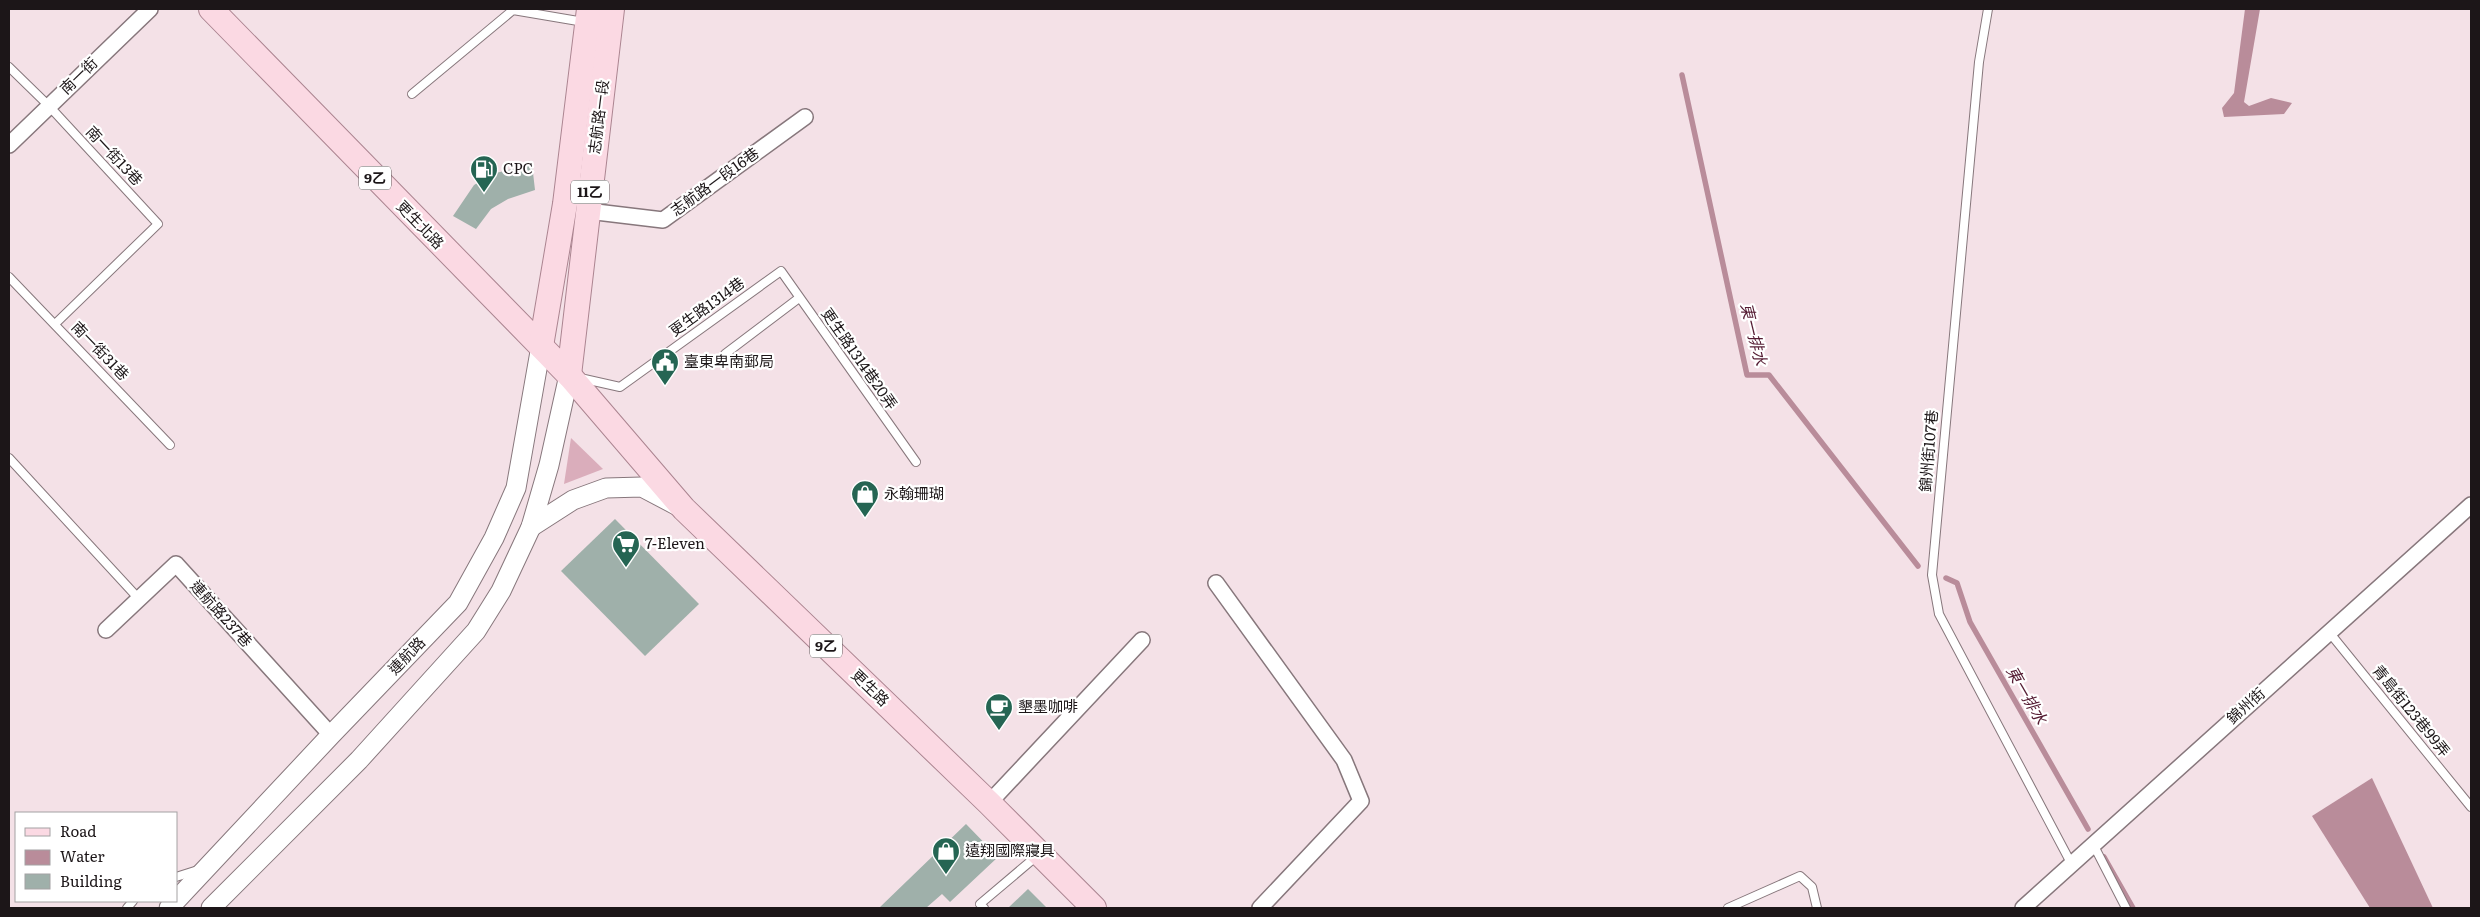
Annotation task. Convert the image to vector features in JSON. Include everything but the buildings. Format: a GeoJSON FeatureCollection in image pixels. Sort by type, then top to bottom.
{"type":"FeatureCollection","features":[{"type":"Feature","properties":{"kind":"main road","name":"更生北路"},"geometry":{"type":"LineString","coordinates":[[211,9],[444,250],[569,375]]}},
{"type":"Feature","properties":{"kind":"main road","name":"志航路一段"},"geometry":{"type":"LineString","coordinates":[[569,375],[612,9]]}},
{"type":"Feature","properties":{"kind":"main road","name":"志航路一段"},"geometry":{"type":"LineString","coordinates":[[541,346],[565,204],[588,16]]}},
{"type":"Feature","properties":{"kind":"main road","name":"更生路"},"geometry":{"type":"LineString","coordinates":[[569,375],[684,509],[989,803],[1089,907]]}},
{"type":"Feature","properties":{"kind":"street","name":"南一街"},"geometry":{"type":"LineString","coordinates":[[9,145],[150,9]]}},
{"type":"Feature","properties":{"kind":"street","name":"志航路一段16巷"},"geometry":{"type":"LineString","coordinates":[[588,211],[663,220],[805,117]]}},
{"type":"Feature","properties":{"kind":"street","name":"連航路"},"geometry":{"type":"LineString","coordinates":[[178,899],[458,603],[494,538],[516,488],[541,346]]}},
{"type":"Feature","properties":{"kind":"street"},"geometry":{"type":"LineString","coordinates":[[210,908],[359,760],[476,630],[501,591],[531,527],[549,465],[569,375]]}},
{"type":"Feature","properties":{"kind":"street"},"geometry":{"type":"LineString","coordinates":[[531,527],[573,500],[606,488],[642,487],[684,509]]}},
{"type":"Feature","properties":{"kind":"street","name":"錦州街"},"geometry":{"type":"LineString","coordinates":[[2023,908],[2471,505]]}},
{"type":"Feature","properties":{"kind":"street","name":"連航路237巷"},"geometry":{"type":"LineString","coordinates":[[106,630],[176,564],[331,735]]}},
{"type":"Feature","properties":{"kind":"street"},"geometry":{"type":"LineString","coordinates":[[1216,583],[1344,760],[1361,802],[1260,908]]}},
{"type":"Feature","properties":{"kind":"street"},"geometry":{"type":"LineString","coordinates":[[437,626],[456,652]]}},
{"type":"Feature","properties":{"kind":"street"},"geometry":{"type":"LineString","coordinates":[[989,803],[1142,640]]}},
{"type":"Feature","properties":{"kind":"lane","name":"錦州街107巷"},"geometry":{"type":"LineString","coordinates":[[1988,9],[1978,72],[1932,575],[1933,588],[1939,614],[2071,863]]}},
{"type":"Feature","properties":{"kind":"lane"},"geometry":{"type":"LineString","coordinates":[[412,94],[513,10],[588,16]]}},
{"type":"Feature","properties":{"kind":"lane","name":"南一街13巷"},"geometry":{"type":"LineString","coordinates":[[9,67],[49,106],[158,224],[55,324]]}},
{"type":"Feature","properties":{"kind":"lane","name":"更生路1314巷"},"geometry":{"type":"LineString","coordinates":[[569,375],[620,387],[781,271]]}},
{"type":"Feature","properties":{"kind":"lane","name":"更生路1314巷20弄"},"geometry":{"type":"LineString","coordinates":[[781,271],[916,462]]}},
{"type":"Feature","properties":{"kind":"lane","name":"南一街31巷"},"geometry":{"type":"LineString","coordinates":[[9,277],[170,445]]}},
{"type":"Feature","properties":{"kind":"lane"},"geometry":{"type":"LineString","coordinates":[[725,354],[799,298]]}},
{"type":"Feature","properties":{"kind":"lane"},"geometry":{"type":"LineString","coordinates":[[9,458],[139,599]]}},
{"type":"Feature","properties":{"kind":"lane","name":"青島街123巷99弄"},"geometry":{"type":"LineString","coordinates":[[2329,632],[2471,807]]}},
{"type":"Feature","properties":{"kind":"lane"},"geometry":{"type":"LineString","coordinates":[[2093,844],[2126,908]]}},
{"type":"Feature","properties":{"kind":"lane"},"geometry":{"type":"LineString","coordinates":[[984,908],[980,904],[1040,854]]}},
{"type":"Feature","properties":{"kind":"lane"},"geometry":{"type":"LineString","coordinates":[[178,876],[209,866]]}},
{"type":"Feature","properties":{"kind":"lane"},"geometry":{"type":"LineString","coordinates":[[1728,908],[1800,876],[1812,887],[1817,908]]}},
{"type":"Feature","properties":{"kind":"lane"},"geometry":{"type":"LineString","coordinates":[[226,908],[234,884]]}},
{"type":"Feature","properties":{"kind":"shaded area"},"geometry":{"type":"Polygon","coordinates":[[[571,438],[603,469],[564,484],[571,438]]]}},
{"type":"Feature","properties":{"kind":"water"},"geometry":{"type":"Polygon","coordinates":[[[2245,9],[2260,9],[2244,102],[2249,106],[2271,98],[2292,103],[2284,114],[2224,117],[2222,108],[2234,93],[2245,9]]]}},
{"type":"Feature","properties":{"kind":"water"},"geometry":{"type":"Polygon","coordinates":[[[2372,778],[2433,908],[2370,908],[2312,816],[2372,778]]]}},
{"type":"Feature","properties":{"kind":"waterway","name":"東一排水"},"geometry":{"type":"LineString","coordinates":[[1682,75],[1747,375],[1769,375],[1918,566]]}},
{"type":"Feature","properties":{"kind":"waterway","name":"東一排水"},"geometry":{"type":"LineString","coordinates":[[1946,578],[1957,583],[1970,622],[2088,829]]}},
{"type":"Feature","properties":{"kind":"waterway","name":"東一排水"},"geometry":{"type":"LineString","coordinates":[[2104,857],[2133,908]]}},
{"type":"Feature","properties":{"kind":"place","name":"CPC"},"geometry":{"type":"Point","coordinates":[484,193]}},
{"type":"Feature","properties":{"kind":"place","name":"臺東卑南郵局"},"geometry":{"type":"Point","coordinates":[665,386]}},
{"type":"Feature","properties":{"kind":"place","name":"永翰珊瑚"},"geometry":{"type":"Point","coordinates":[865,518]}},
{"type":"Feature","properties":{"kind":"place","name":"7-Eleven"},"geometry":{"type":"Point","coordinates":[626,568]}},
{"type":"Feature","properties":{"kind":"place","name":"墾墨咖啡"},"geometry":{"type":"Point","coordinates":[999,731]}},
{"type":"Feature","properties":{"kind":"place","name":"遠翔國際寢具"},"geometry":{"type":"Point","coordinates":[946,875]}}]}
